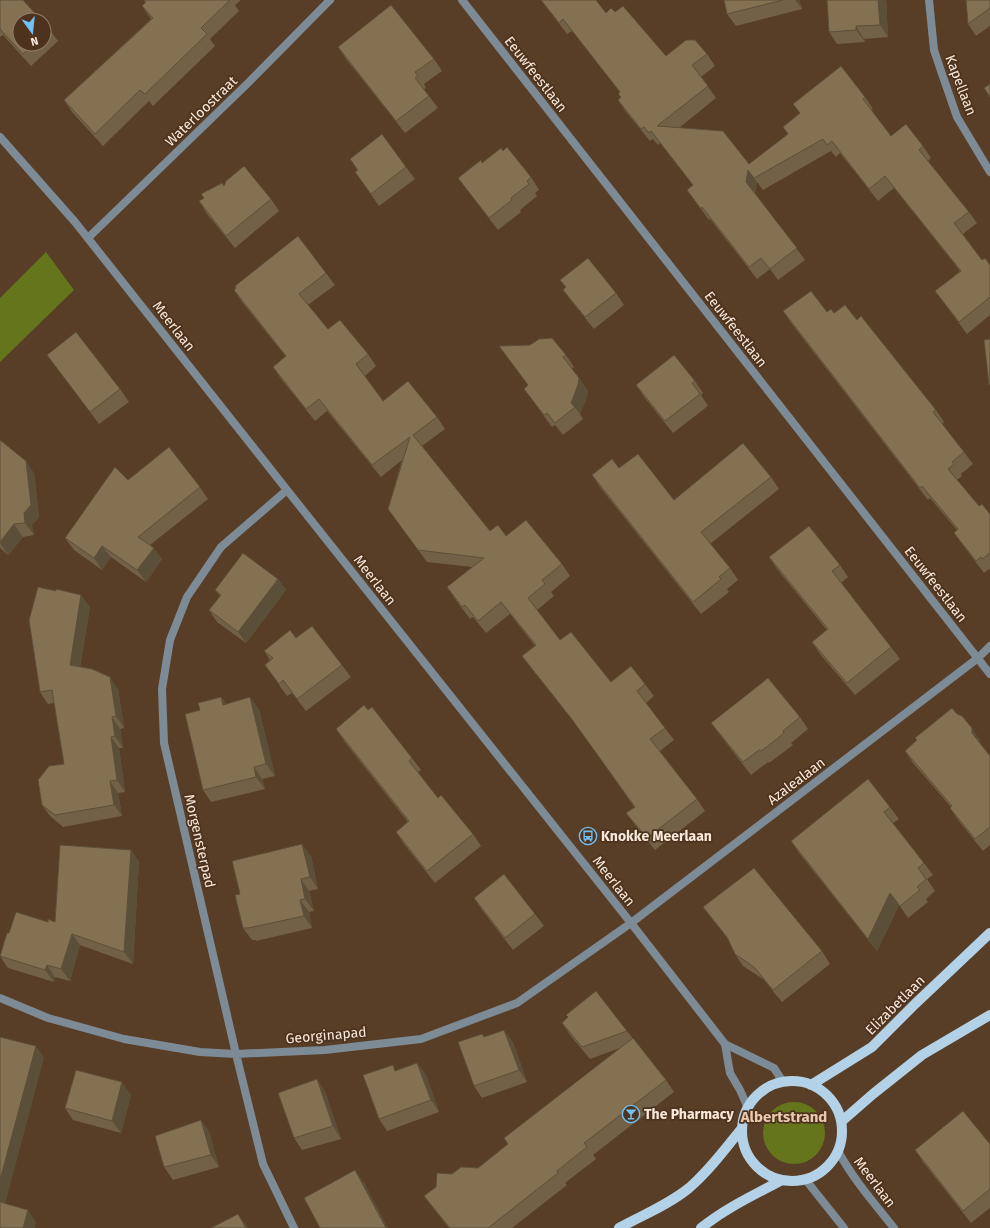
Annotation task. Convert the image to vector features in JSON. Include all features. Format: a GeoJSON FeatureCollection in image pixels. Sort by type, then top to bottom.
{"type":"FeatureCollection","features":[{"type":"Feature","properties":{"kind":"main road","name":"Elizabetlaan"},"geometry":{"type":"LineString","coordinates":[[811,1085],[872,1047],[990,933]]}},
{"type":"Feature","properties":{"kind":"main road"},"geometry":{"type":"LineString","coordinates":[[842,1121],[922,1055],[990,1015]]}},
{"type":"Feature","properties":{"kind":"main road"},"geometry":{"type":"LineString","coordinates":[[797,1081],[811,1085],[824,1093],[834,1104],[842,1121],[838,1152],[830,1164],[818,1173],[805,1179],[793,1181],[782,1180],[769,1175],[757,1167],[748,1156],[743,1142],[742,1128],[744,1117],[756,1096],[768,1087],[783,1082],[797,1081]]}},
{"type":"Feature","properties":{"kind":"main road"},"geometry":{"type":"LineString","coordinates":[[619,1228],[661,1207],[689,1188],[709,1168],[742,1128]]}},
{"type":"Feature","properties":{"kind":"main road"},"geometry":{"type":"LineString","coordinates":[[701,1228],[716,1216],[739,1202],[782,1180]]}},
{"type":"Feature","properties":{"kind":"street","name":"Waterloostraat"},"geometry":{"type":"LineString","coordinates":[[88,238],[248,83],[330,0]]}},
{"type":"Feature","properties":{"kind":"street","name":"Eeuwfeestlaan"},"geometry":{"type":"LineString","coordinates":[[462,0],[990,674]]}},
{"type":"Feature","properties":{"kind":"street","name":"Kapellaan"},"geometry":{"type":"LineString","coordinates":[[930,0],[934,50],[957,117],[990,172]]}},
{"type":"Feature","properties":{"kind":"street","name":"Meerlaan"},"geometry":{"type":"LineString","coordinates":[[0,136],[76,222],[631,923],[725,1044],[774,1068],[783,1082]]}},
{"type":"Feature","properties":{"kind":"street","name":"Morgensterpad"},"geometry":{"type":"LineString","coordinates":[[287,490],[221,547],[187,597],[170,640],[162,689],[164,743],[236,1054],[263,1164],[294,1228]]}},
{"type":"Feature","properties":{"kind":"street"},"geometry":{"type":"LineString","coordinates":[[978,658],[990,646]]}},
{"type":"Feature","properties":{"kind":"street","name":"Azalealaan"},"geometry":{"type":"LineString","coordinates":[[631,923],[978,658]]}},
{"type":"Feature","properties":{"kind":"street","name":"Georginapad"},"geometry":{"type":"LineString","coordinates":[[0,998],[48,1018],[124,1039],[200,1052],[236,1054],[325,1050],[421,1039],[517,1003],[631,923]]}},
{"type":"Feature","properties":{"kind":"street","name":"Meerlaan"},"geometry":{"type":"LineString","coordinates":[[725,1044],[730,1072],[748,1108]]}},
{"type":"Feature","properties":{"kind":"street","name":"Meerlaan"},"geometry":{"type":"LineString","coordinates":[[838,1152],[859,1185],[894,1228]]}},
{"type":"Feature","properties":{"kind":"street"},"geometry":{"type":"LineString","coordinates":[[805,1179],[844,1228]]}},
{"type":"Feature","properties":{"kind":"green space"},"geometry":{"type":"Polygon","coordinates":[[[46,252],[74,290],[0,362],[0,298],[46,252]]]}},
{"type":"Feature","properties":{"kind":"green space"},"geometry":{"type":"Polygon","coordinates":[[[794,1102],[806,1104],[816,1111],[823,1121],[825,1133],[823,1145],[816,1155],[806,1162],[794,1164],[782,1162],[772,1155],[765,1145],[763,1133],[765,1121],[772,1111],[782,1104],[794,1102]]]}},
{"type":"Feature","properties":{"kind":"building"},"geometry":{"type":"Polygon","coordinates":[[[0,0],[23,0],[34,12],[12,12],[12,42],[0,29],[0,0]]]}},
{"type":"Feature","properties":{"kind":"building"},"geometry":{"type":"Polygon","coordinates":[[[144,0],[230,0],[201,28],[207,34],[145,94],[140,90],[95,134],[64,100],[153,18],[142,6],[146,2],[144,0]]]}},
{"type":"Feature","properties":{"kind":"building"},"geometry":{"type":"Polygon","coordinates":[[[541,0],[596,0],[606,13],[611,8],[615,12],[623,6],[666,56],[686,40],[695,40],[707,54],[692,65],[708,86],[657,126],[723,131],[749,164],[788,134],[783,127],[800,113],[793,104],[841,66],[865,97],[863,99],[891,136],[906,124],[923,146],[919,150],[969,212],[954,223],[982,260],[985,258],[990,265],[990,297],[959,322],[935,291],[961,271],[885,176],[869,189],[832,141],[827,145],[823,139],[754,178],[748,170],[746,182],[797,248],[770,269],[761,258],[749,267],[687,190],[693,185],[651,131],[649,133],[644,127],[641,129],[618,100],[621,97],[618,94],[620,92],[563,19],[559,23],[541,0]]]}},
{"type":"Feature","properties":{"kind":"building"},"geometry":{"type":"Polygon","coordinates":[[[724,0],[783,0],[727,14],[724,0]]]}},
{"type":"Feature","properties":{"kind":"building"},"geometry":{"type":"Polygon","coordinates":[[[827,0],[878,0],[880,25],[856,26],[856,30],[829,32],[827,0]]]}},
{"type":"Feature","properties":{"kind":"building"},"geometry":{"type":"Polygon","coordinates":[[[966,0],[990,0],[990,8],[968,24],[966,0]]]}},
{"type":"Feature","properties":{"kind":"building"},"geometry":{"type":"Polygon","coordinates":[[[391,5],[434,59],[415,72],[418,76],[415,78],[429,96],[396,121],[338,47],[391,5]]]}},
{"type":"Feature","properties":{"kind":"building"},"geometry":{"type":"Polygon","coordinates":[[[990,84],[990,97],[984,88],[990,84]]]}},
{"type":"Feature","properties":{"kind":"building"},"geometry":{"type":"Polygon","coordinates":[[[382,134],[406,167],[371,194],[355,172],[358,170],[350,159],[382,134]]]}},
{"type":"Feature","properties":{"kind":"building"},"geometry":{"type":"Polygon","coordinates":[[[507,147],[531,177],[527,181],[529,184],[489,218],[458,178],[481,160],[482,163],[501,148],[503,151],[507,147]]]}},
{"type":"Feature","properties":{"kind":"building"},"geometry":{"type":"Polygon","coordinates":[[[244,166],[271,199],[226,236],[199,201],[204,198],[201,194],[222,183],[224,186],[226,181],[244,166]]]}},
{"type":"Feature","properties":{"kind":"building"},"geometry":{"type":"Polygon","coordinates":[[[298,236],[326,273],[299,294],[328,329],[340,320],[368,354],[356,364],[383,401],[408,381],[437,417],[413,435],[490,531],[498,525],[506,536],[526,520],[562,564],[542,580],[545,584],[528,598],[560,640],[571,632],[611,682],[631,666],[645,684],[637,691],[665,728],[650,739],[697,799],[647,838],[626,813],[635,807],[571,718],[522,656],[536,645],[501,602],[478,621],[465,605],[462,607],[447,587],[484,558],[418,550],[388,509],[410,437],[372,465],[319,399],[306,409],[273,367],[286,356],[234,290],[236,288],[235,286],[298,236]]]}},
{"type":"Feature","properties":{"kind":"building"},"geometry":{"type":"Polygon","coordinates":[[[588,258],[616,293],[585,317],[563,290],[566,287],[560,280],[588,258]]]}},
{"type":"Feature","properties":{"kind":"building"},"geometry":{"type":"Polygon","coordinates":[[[811,291],[827,312],[831,309],[834,313],[845,305],[857,320],[861,316],[936,410],[933,412],[964,452],[952,462],[954,464],[948,469],[979,506],[982,504],[990,514],[990,553],[982,559],[981,557],[976,561],[954,533],[958,529],[922,486],[920,488],[783,311],[811,291]]]}},
{"type":"Feature","properties":{"kind":"building"},"geometry":{"type":"Polygon","coordinates":[[[76,332],[120,389],[90,412],[47,355],[76,332]]]}},
{"type":"Feature","properties":{"kind":"building"},"geometry":{"type":"Polygon","coordinates":[[[552,338],[566,355],[563,357],[579,378],[571,403],[575,407],[555,423],[547,413],[544,415],[524,389],[528,385],[499,346],[530,345],[539,339],[552,338]]]}},
{"type":"Feature","properties":{"kind":"building"},"geometry":{"type":"Polygon","coordinates":[[[990,339],[990,385],[989,385],[984,340],[990,339]]]}},
{"type":"Feature","properties":{"kind":"building"},"geometry":{"type":"Polygon","coordinates":[[[674,355],[695,381],[692,383],[700,394],[665,421],[636,385],[674,355]]]}},
{"type":"Feature","properties":{"kind":"building"},"geometry":{"type":"Polygon","coordinates":[[[0,440],[26,461],[31,505],[24,513],[25,523],[14,524],[0,542],[0,440]]]}},
{"type":"Feature","properties":{"kind":"building"},"geometry":{"type":"Polygon","coordinates":[[[743,443],[771,477],[701,532],[730,568],[719,577],[721,579],[693,602],[592,475],[612,459],[619,468],[638,454],[674,500],[743,443]]]}},
{"type":"Feature","properties":{"kind":"building"},"geometry":{"type":"Polygon","coordinates":[[[169,447],[200,487],[138,537],[154,548],[137,570],[102,546],[94,558],[65,538],[115,467],[128,480],[169,447]]]}},
{"type":"Feature","properties":{"kind":"building"},"geometry":{"type":"Polygon","coordinates":[[[809,526],[840,565],[832,571],[891,647],[847,683],[812,642],[828,629],[769,557],[809,526]]]}},
{"type":"Feature","properties":{"kind":"building"},"geometry":{"type":"Polygon","coordinates":[[[243,553],[278,579],[238,632],[209,610],[221,595],[215,590],[243,553]]]}},
{"type":"Feature","properties":{"kind":"building"},"geometry":{"type":"Polygon","coordinates":[[[38,587],[56,591],[56,589],[81,595],[70,665],[92,669],[110,677],[116,716],[112,717],[115,736],[111,737],[117,780],[110,781],[114,805],[55,815],[42,805],[38,780],[49,766],[64,764],[52,690],[40,692],[29,620],[38,587]]]}},
{"type":"Feature","properties":{"kind":"building"},"geometry":{"type":"Polygon","coordinates":[[[312,626],[342,665],[297,699],[283,680],[279,684],[265,665],[273,658],[264,651],[290,630],[296,638],[312,626]]]}},
{"type":"Feature","properties":{"kind":"building"},"geometry":{"type":"Polygon","coordinates":[[[768,678],[800,717],[783,731],[784,733],[773,742],[743,762],[711,723],[768,678]]]}},
{"type":"Feature","properties":{"kind":"building"},"geometry":{"type":"Polygon","coordinates":[[[221,697],[223,705],[250,697],[266,764],[254,767],[256,777],[203,790],[185,714],[200,710],[198,703],[221,697]]]}},
{"type":"Feature","properties":{"kind":"building"},"geometry":{"type":"Polygon","coordinates":[[[364,705],[368,710],[372,707],[412,758],[409,761],[438,798],[441,795],[473,834],[427,871],[396,832],[409,821],[336,729],[364,705]]]}},
{"type":"Feature","properties":{"kind":"building"},"geometry":{"type":"Polygon","coordinates":[[[952,708],[957,714],[962,716],[972,728],[972,733],[990,756],[990,827],[975,839],[950,808],[952,806],[905,751],[917,740],[915,738],[952,708]]]}},
{"type":"Feature","properties":{"kind":"building"},"geometry":{"type":"Polygon","coordinates":[[[868,779],[890,807],[884,812],[924,863],[918,868],[926,879],[917,887],[920,890],[900,906],[890,893],[868,939],[791,841],[868,779]]]}},
{"type":"Feature","properties":{"kind":"building"},"geometry":{"type":"Polygon","coordinates":[[[302,844],[310,877],[301,879],[305,899],[300,900],[304,916],[243,928],[235,895],[240,894],[232,861],[302,844]]]}},
{"type":"Feature","properties":{"kind":"building"},"geometry":{"type":"Polygon","coordinates":[[[60,845],[131,850],[124,952],[72,934],[61,969],[47,965],[45,970],[0,956],[7,933],[9,933],[16,912],[48,922],[48,919],[55,922],[60,845]]]}},
{"type":"Feature","properties":{"kind":"building"},"geometry":{"type":"Polygon","coordinates":[[[754,868],[822,951],[773,990],[754,967],[735,954],[727,937],[703,907],[754,868]]]}},
{"type":"Feature","properties":{"kind":"building"},"geometry":{"type":"Polygon","coordinates":[[[504,874],[535,914],[505,938],[474,898],[504,874]]]}},
{"type":"Feature","properties":{"kind":"building"},"geometry":{"type":"Polygon","coordinates":[[[596,991],[627,1031],[582,1047],[562,1023],[568,1017],[566,1015],[596,991]]]}},
{"type":"Feature","properties":{"kind":"building"},"geometry":{"type":"Polygon","coordinates":[[[504,1030],[519,1070],[474,1086],[458,1042],[482,1034],[484,1037],[504,1030]]]}},
{"type":"Feature","properties":{"kind":"building"},"geometry":{"type":"Polygon","coordinates":[[[0,1037],[36,1046],[0,1180],[0,1037]]]}},
{"type":"Feature","properties":{"kind":"building"},"geometry":{"type":"Polygon","coordinates":[[[633,1038],[666,1080],[584,1143],[587,1147],[557,1171],[558,1173],[488,1228],[450,1228],[424,1196],[436,1187],[437,1173],[452,1174],[461,1167],[478,1168],[508,1144],[504,1138],[633,1038]]]}},
{"type":"Feature","properties":{"kind":"building"},"geometry":{"type":"Polygon","coordinates":[[[417,1063],[431,1100],[379,1119],[363,1075],[393,1065],[395,1071],[417,1063]]]}},
{"type":"Feature","properties":{"kind":"building"},"geometry":{"type":"Polygon","coordinates":[[[76,1070],[122,1082],[112,1121],[65,1108],[76,1070]]]}},
{"type":"Feature","properties":{"kind":"building"},"geometry":{"type":"Polygon","coordinates":[[[317,1079],[333,1126],[294,1138],[278,1093],[317,1079]]]}},
{"type":"Feature","properties":{"kind":"building"},"geometry":{"type":"Polygon","coordinates":[[[963,1111],[990,1144],[990,1189],[963,1211],[915,1150],[963,1111]]]}},
{"type":"Feature","properties":{"kind":"building"},"geometry":{"type":"Polygon","coordinates":[[[201,1120],[211,1155],[164,1167],[155,1136],[201,1120]]]}},
{"type":"Feature","properties":{"kind":"building"},"geometry":{"type":"Polygon","coordinates":[[[355,1170],[386,1228],[320,1228],[304,1198],[355,1170]]]}},
{"type":"Feature","properties":{"kind":"building"},"geometry":{"type":"Polygon","coordinates":[[[0,1202],[28,1210],[23,1228],[0,1228],[0,1202]]]}},
{"type":"Feature","properties":{"kind":"building"},"geometry":{"type":"Polygon","coordinates":[[[238,1214],[246,1228],[211,1228],[238,1214]]]}},
{"type":"Feature","properties":{"kind":"place","name":"Knokke Meerlaan"},"geometry":{"type":"Point","coordinates":[588,836]}},
{"type":"Feature","properties":{"kind":"place","name":"The Pharmacy"},"geometry":{"type":"Point","coordinates":[631,1114]}},
{"type":"Feature","properties":{"kind":"district","name":"Albertstrand"},"geometry":{"type":"Point","coordinates":[784,1117]}}]}
